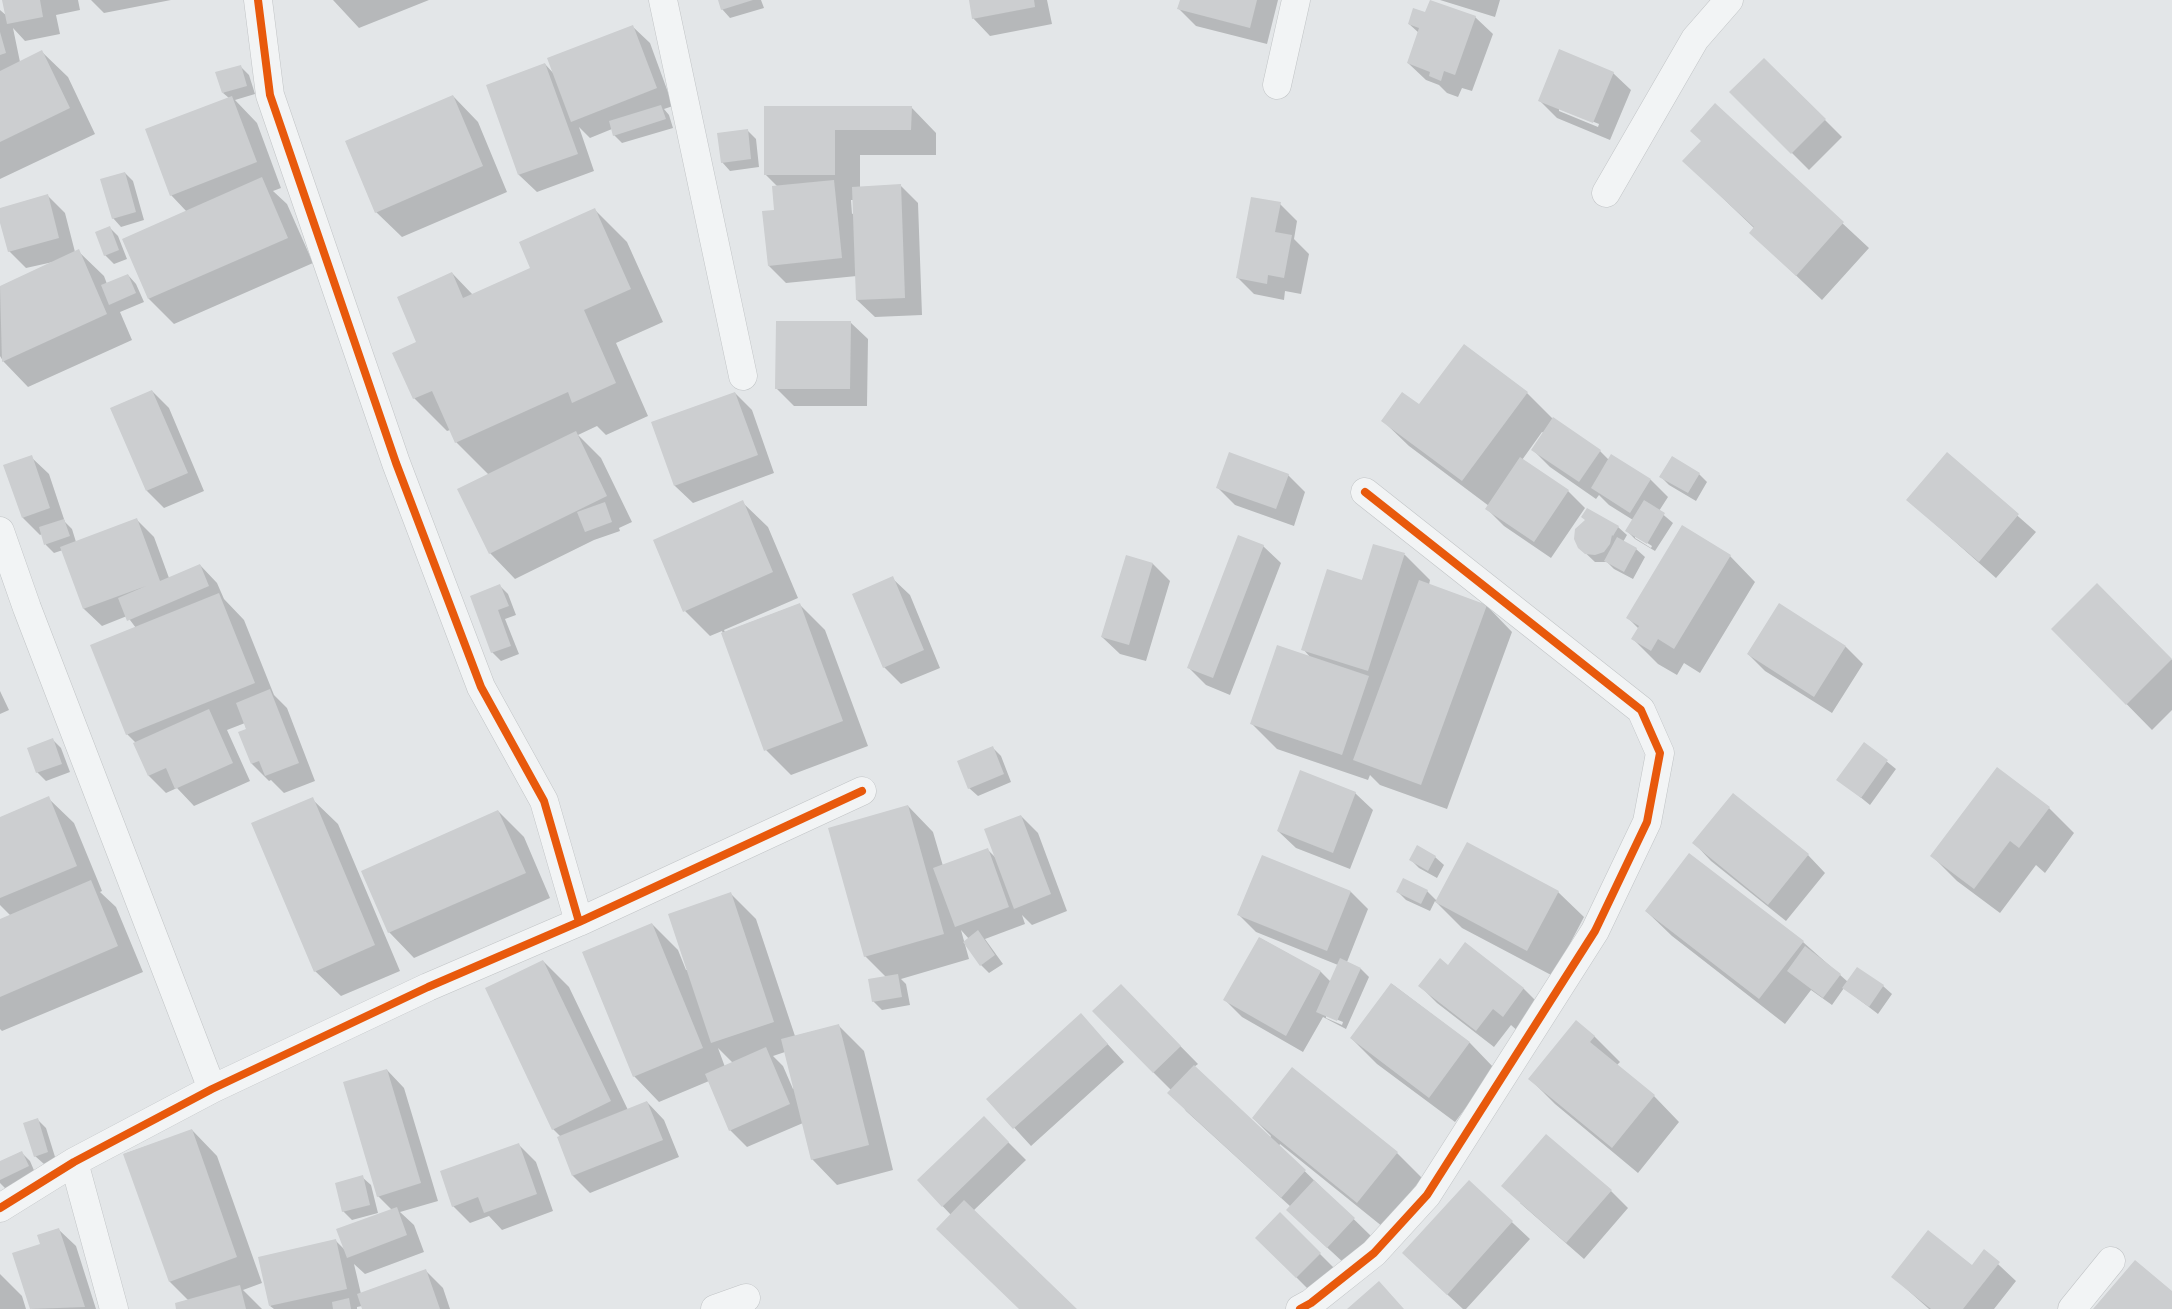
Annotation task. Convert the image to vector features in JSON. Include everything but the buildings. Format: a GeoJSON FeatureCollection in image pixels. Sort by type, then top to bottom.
{"type":"FeatureCollection","features":[{"type":"Feature","properties":{"kind":"street"},"geometry":{"type":"LineString","coordinates":[[258,0],[270,95],[396,462],[481,687],[544,801],[579,922]]}},
{"type":"Feature","properties":{"kind":"street"},"geometry":{"type":"LineString","coordinates":[[663,0],[743,376]]}},
{"type":"Feature","properties":{"kind":"street"},"geometry":{"type":"LineString","coordinates":[[1277,85],[1296,0]]}},
{"type":"Feature","properties":{"kind":"street"},"geometry":{"type":"LineString","coordinates":[[1606,193],[1695,39],[1729,0]]}},
{"type":"Feature","properties":{"kind":"street"},"geometry":{"type":"LineString","coordinates":[[1300,1309],[1374,1253],[1433,1187],[1595,931],[1647,822],[1660,753],[1641,710],[1365,492]]}},
{"type":"Feature","properties":{"kind":"street"},"geometry":{"type":"LineString","coordinates":[[0,531],[30,618],[212,1089]]}},
{"type":"Feature","properties":{"kind":"street"},"geometry":{"type":"LineString","coordinates":[[0,1208],[74,1162],[212,1089],[428,987],[579,922],[862,791]]}},
{"type":"Feature","properties":{"kind":"street"},"geometry":{"type":"LineString","coordinates":[[74,1162],[114,1309]]}},
{"type":"Feature","properties":{"kind":"street"},"geometry":{"type":"LineString","coordinates":[[2072,1309],[2111,1261]]}},
{"type":"Feature","properties":{"kind":"street"},"geometry":{"type":"LineString","coordinates":[[715,1309],[746,1298]]}},
{"type":"Feature","properties":{"kind":"cycle path"},"geometry":{"type":"LineString","coordinates":[[258,0],[270,95],[396,463],[481,687],[544,801],[579,922]]}},
{"type":"Feature","properties":{"kind":"cycle path"},"geometry":{"type":"LineString","coordinates":[[1300,1309],[1311,1303],[1374,1253],[1427,1195],[1595,931],[1647,822],[1660,753],[1641,710],[1365,492]]}},
{"type":"Feature","properties":{"kind":"cycle path"},"geometry":{"type":"LineString","coordinates":[[0,1208],[74,1162],[212,1089],[428,987],[579,922],[862,791]]}}]}
